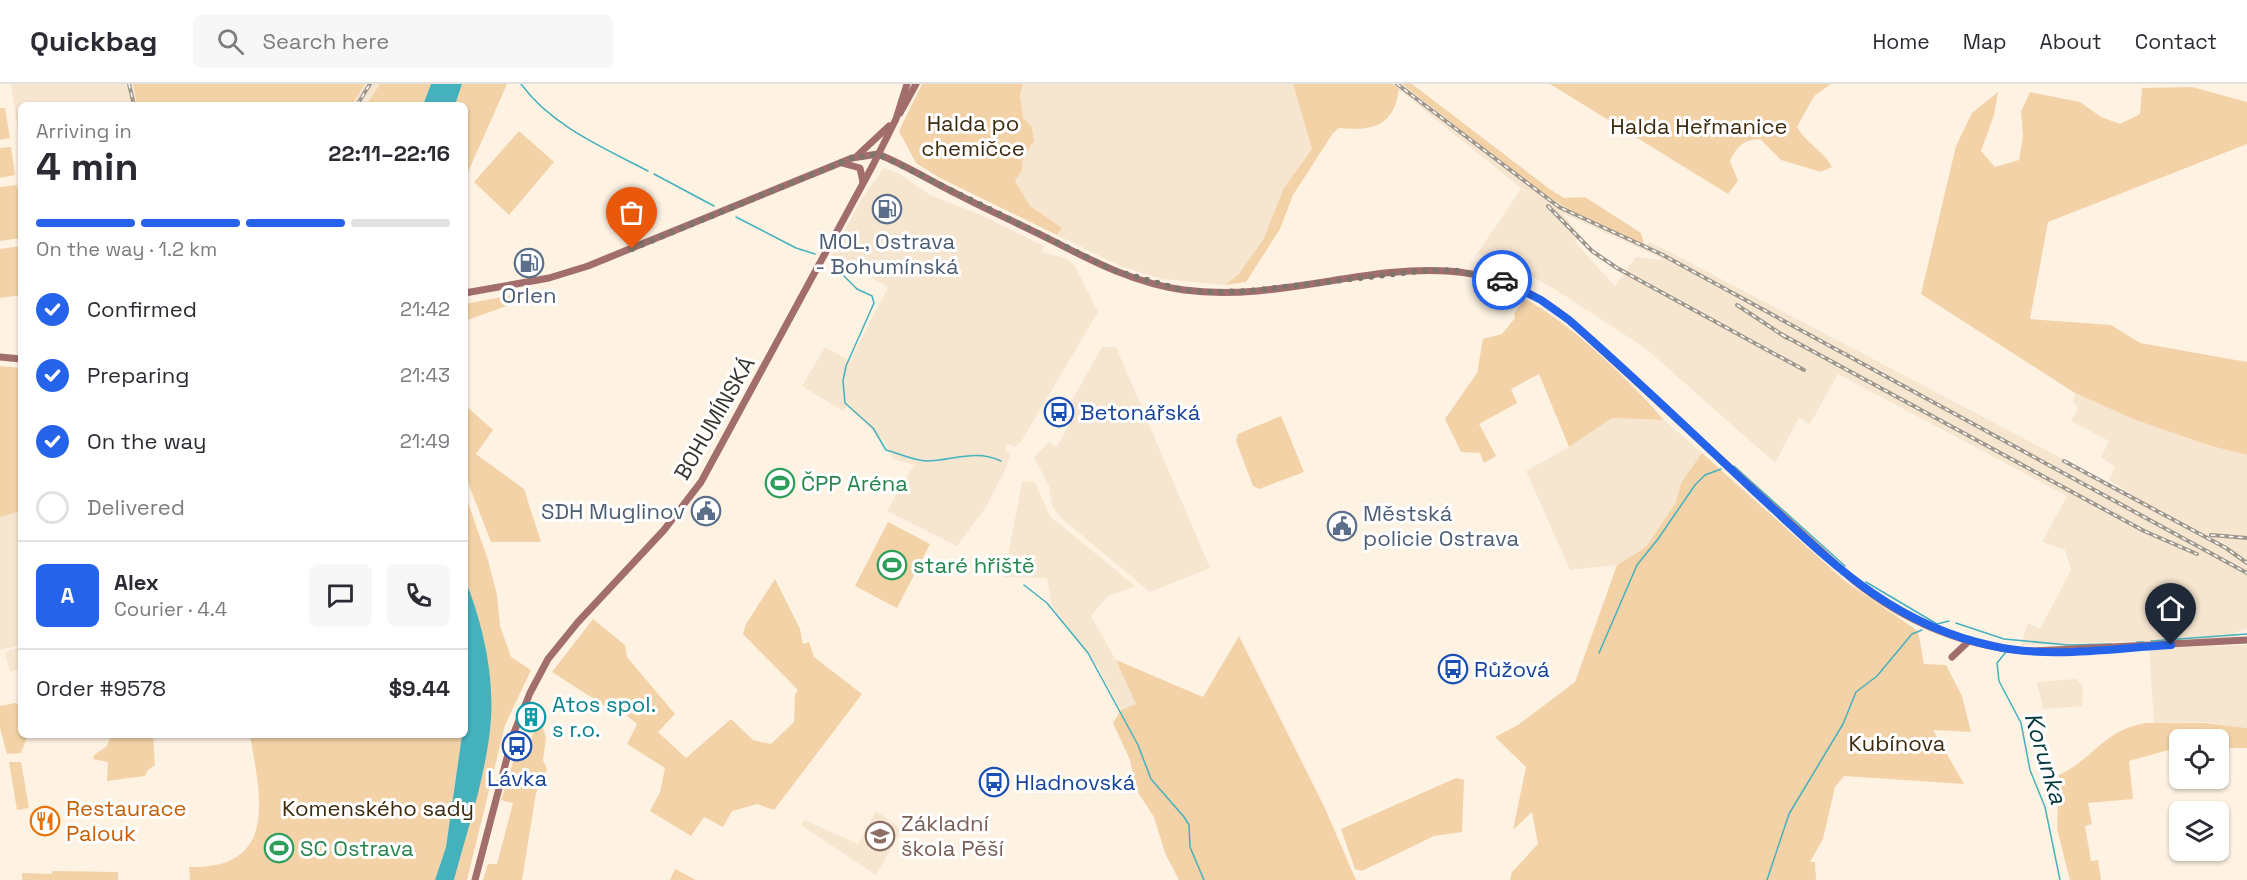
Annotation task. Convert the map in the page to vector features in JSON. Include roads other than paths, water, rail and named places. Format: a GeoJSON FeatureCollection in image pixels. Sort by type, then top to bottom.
{"type":"FeatureCollection","features":[{"type":"Feature","properties":{"kind":"main road","name":"BOHUMÍNSKÁ"},"geometry":{"type":"LineString","coordinates":[[475,880],[513,735],[530,693],[548,659],[578,622],[664,530],[701,482],[878,154],[896,119],[908,84]]}},
{"type":"Feature","properties":{"kind":"main road","name":"BOHUMÍNSKÁ"},"geometry":{"type":"LineString","coordinates":[[896,119],[909,101],[916,84]]}},
{"type":"Feature","properties":{"kind":"main road"},"geometry":{"type":"LineString","coordinates":[[468,292],[549,278],[595,264],[855,157],[869,147],[896,119]]}},
{"type":"Feature","properties":{"kind":"main road"},"geometry":{"type":"LineString","coordinates":[[855,157],[878,154],[1113,270],[1182,290],[1248,291],[1421,271],[1475,273],[1509,283],[1541,300],[1569,320],[1857,584],[1910,618],[1970,640],[2014,650],[2044,651],[2247,640]]}},
{"type":"Feature","properties":{"kind":"main road"},"geometry":{"type":"LineString","coordinates":[[842,163],[860,168],[863,182]]}},
{"type":"Feature","properties":{"kind":"main road"},"geometry":{"type":"LineString","coordinates":[[0,357],[18,359]]}},
{"type":"Feature","properties":{"kind":"main road"},"geometry":{"type":"LineString","coordinates":[[1952,657],[1970,640]]}},
{"type":"Feature","properties":{"kind":"water"},"geometry":{"type":"Polygon","coordinates":[[[431,84],[462,84],[456,102],[424,102],[431,84]]]}},
{"type":"Feature","properties":{"kind":"water"},"geometry":{"type":"Polygon","coordinates":[[[468,587],[477,612],[489,665],[491,719],[489,739],[481,780],[454,880],[435,880],[446,847],[462,738],[468,738],[468,587]]]}},
{"type":"Feature","properties":{"kind":"waterway"},"geometry":{"type":"LineString","coordinates":[[521,84],[533,99],[563,124],[648,171]]}},
{"type":"Feature","properties":{"kind":"waterway"},"geometry":{"type":"LineString","coordinates":[[654,174],[714,206]]}},
{"type":"Feature","properties":{"kind":"waterway"},"geometry":{"type":"LineString","coordinates":[[736,217],[796,248],[815,254]]}},
{"type":"Feature","properties":{"kind":"waterway"},"geometry":{"type":"LineString","coordinates":[[830,262],[857,289],[872,296],[874,303],[846,366],[843,381],[845,403],[873,428],[886,450],[922,461],[974,455],[1001,461]]}},
{"type":"Feature","properties":{"kind":"waterway"},"geometry":{"type":"LineString","coordinates":[[1734,466],[1845,566]]}},
{"type":"Feature","properties":{"kind":"waterway"},"geometry":{"type":"LineString","coordinates":[[1599,653],[1637,565],[1695,485],[1705,475],[1721,469]]}},
{"type":"Feature","properties":{"kind":"waterway"},"geometry":{"type":"LineString","coordinates":[[1866,582],[1937,624]]}},
{"type":"Feature","properties":{"kind":"waterway"},"geometry":{"type":"LineString","coordinates":[[1024,585],[1047,603],[1088,653],[1138,745],[1151,779],[1189,825],[1190,847],[1204,880]]}},
{"type":"Feature","properties":{"kind":"waterway"},"geometry":{"type":"LineString","coordinates":[[1937,624],[1949,621]]}},
{"type":"Feature","properties":{"kind":"waterway","name":"Korunka"},"geometry":{"type":"LineString","coordinates":[[1956,623],[2004,639],[2068,645],[2111,644]]}},
{"type":"Feature","properties":{"kind":"waterway"},"geometry":{"type":"LineString","coordinates":[[1767,880],[1789,814],[1843,724],[1856,692],[1877,676],[1912,634],[1922,630]]}},
{"type":"Feature","properties":{"kind":"waterway","name":"Korunka"},"geometry":{"type":"LineString","coordinates":[[2151,641],[2247,634]]}},
{"type":"Feature","properties":{"kind":"waterway","name":"Korunka"},"geometry":{"type":"LineString","coordinates":[[2137,642],[2144,642]]}},
{"type":"Feature","properties":{"kind":"waterway","name":"Korunka"},"geometry":{"type":"LineString","coordinates":[[2006,652],[1997,663],[1999,681],[2021,723],[2030,770],[2045,807],[2060,880]]}},
{"type":"Feature","properties":{"kind":"railway"},"geometry":{"type":"LineString","coordinates":[[129,84],[133,102]]}},
{"type":"Feature","properties":{"kind":"railway"},"geometry":{"type":"LineString","coordinates":[[359,102],[370,84]]}},
{"type":"Feature","properties":{"kind":"railway"},"geometry":{"type":"LineString","coordinates":[[1397,84],[1559,207],[1661,254],[2247,573]]}},
{"type":"Feature","properties":{"kind":"railway"},"geometry":{"type":"LineString","coordinates":[[1548,206],[1592,251],[1617,268],[1804,370]]}},
{"type":"Feature","properties":{"kind":"railway"},"geometry":{"type":"LineString","coordinates":[[1737,305],[1787,338]]}},
{"type":"Feature","properties":{"kind":"railway"},"geometry":{"type":"LineString","coordinates":[[1781,334],[2144,531],[2197,554]]}},
{"type":"Feature","properties":{"kind":"railway"},"geometry":{"type":"LineString","coordinates":[[2064,461],[2226,548],[2247,563]]}},
{"type":"Feature","properties":{"kind":"railway"},"geometry":{"type":"LineString","coordinates":[[2211,535],[2247,538]]}},
{"type":"Feature","properties":{"kind":"place","name":"MOL, Ostrava - Bohumínská"},"geometry":{"type":"Point","coordinates":[887,209]}},
{"type":"Feature","properties":{"kind":"place","name":"Orlen"},"geometry":{"type":"Point","coordinates":[529,263]}},
{"type":"Feature","properties":{"kind":"place","name":"Betonářská"},"geometry":{"type":"Point","coordinates":[1059,412]}},
{"type":"Feature","properties":{"kind":"place","name":"ČPP Aréna"},"geometry":{"type":"Point","coordinates":[780,483]}},
{"type":"Feature","properties":{"kind":"place","name":"SDH Muglinov"},"geometry":{"type":"Point","coordinates":[706,511]}},
{"type":"Feature","properties":{"kind":"place","name":"Městská policie Ostrava"},"geometry":{"type":"Point","coordinates":[1342,526]}},
{"type":"Feature","properties":{"kind":"place","name":"staré hřiště"},"geometry":{"type":"Point","coordinates":[892,565]}},
{"type":"Feature","properties":{"kind":"place","name":"Růžová"},"geometry":{"type":"Point","coordinates":[1453,669]}},
{"type":"Feature","properties":{"kind":"place","name":"Atos spol. s r.o."},"geometry":{"type":"Point","coordinates":[531,717]}},
{"type":"Feature","properties":{"kind":"place","name":"Lávka"},"geometry":{"type":"Point","coordinates":[517,746]}},
{"type":"Feature","properties":{"kind":"place","name":"Hladnovská"},"geometry":{"type":"Point","coordinates":[994,782]}},
{"type":"Feature","properties":{"kind":"place","name":"Restaurace Palouk"},"geometry":{"type":"Point","coordinates":[45,821]}},
{"type":"Feature","properties":{"kind":"place","name":"Základní škola Pěší"},"geometry":{"type":"Point","coordinates":[880,836]}},
{"type":"Feature","properties":{"kind":"place","name":"SC Ostrava"},"geometry":{"type":"Point","coordinates":[279,848]}},
{"type":"Feature","properties":{"kind":"park label","name":"Halda Heřmanice"},"geometry":{"type":"Point","coordinates":[1699,126]}},
{"type":"Feature","properties":{"kind":"park label","name":"Halda po chemičce"},"geometry":{"type":"Point","coordinates":[973,136]}},
{"type":"Feature","properties":{"kind":"park label","name":"Kubínova"},"geometry":{"type":"Point","coordinates":[1897,743]}},
{"type":"Feature","properties":{"kind":"park label","name":"Komenského sady"},"geometry":{"type":"Point","coordinates":[378,808]}}]}
